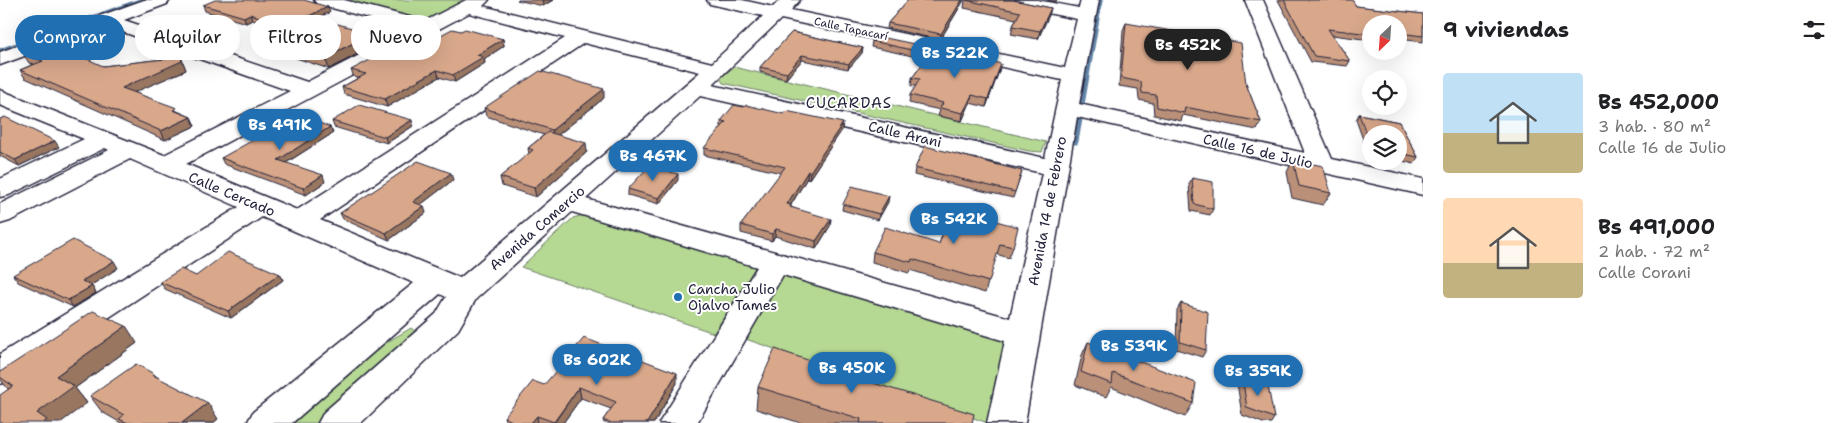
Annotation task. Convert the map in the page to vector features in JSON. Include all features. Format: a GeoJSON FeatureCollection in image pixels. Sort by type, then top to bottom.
{"type":"FeatureCollection","features":[{"type":"Feature","properties":{"kind":"street"},"geometry":{"type":"LineString","coordinates":[[0,46],[131,0]]}},
{"type":"Feature","properties":{"kind":"street"},"geometry":{"type":"LineString","coordinates":[[120,15],[161,0]]}},
{"type":"Feature","properties":{"kind":"street"},"geometry":{"type":"LineString","coordinates":[[327,0],[381,15]]}},
{"type":"Feature","properties":{"kind":"street","name":"Calle Tapacarí"},"geometry":{"type":"LineString","coordinates":[[716,0],[784,7],[1074,76]]}},
{"type":"Feature","properties":{"kind":"street"},"geometry":{"type":"LineString","coordinates":[[1008,0],[1088,7]]}},
{"type":"Feature","properties":{"kind":"street"},"geometry":{"type":"LineString","coordinates":[[1254,0],[1322,165]]}},
{"type":"Feature","properties":{"kind":"street"},"geometry":{"type":"LineString","coordinates":[[441,21],[474,3],[581,36],[716,70]]}},
{"type":"Feature","properties":{"kind":"street","name":"Avenida Comercio"},"geometry":{"type":"LineString","coordinates":[[266,423],[450,286],[567,202],[784,7]]}},
{"type":"Feature","properties":{"kind":"street","name":"Avenida 14 de Febrero"},"geometry":{"type":"LineString","coordinates":[[1006,423],[1055,168],[1078,111],[1074,76],[1088,7]]}},
{"type":"Feature","properties":{"kind":"street"},"geometry":{"type":"LineString","coordinates":[[125,27],[308,90]]}},
{"type":"Feature","properties":{"kind":"street"},"geometry":{"type":"LineString","coordinates":[[298,222],[581,36]]}},
{"type":"Feature","properties":{"kind":"street"},"geometry":{"type":"LineString","coordinates":[[0,59],[15,53]]}},
{"type":"Feature","properties":{"kind":"street"},"geometry":{"type":"LineString","coordinates":[[165,165],[366,60]]}},
{"type":"Feature","properties":{"kind":"street","name":"Calle Arani"},"geometry":{"type":"LineString","coordinates":[[696,88],[1055,168]]}},
{"type":"Feature","properties":{"kind":"street","name":"Calle Cercado"},"geometry":{"type":"LineString","coordinates":[[0,97],[104,139],[450,286]]}},
{"type":"Feature","properties":{"kind":"street","name":"Calle 16 de Julio"},"geometry":{"type":"LineString","coordinates":[[1078,111],[1423,188]]}},
{"type":"Feature","properties":{"kind":"street"},"geometry":{"type":"LineString","coordinates":[[0,188],[104,139]]}},
{"type":"Feature","properties":{"kind":"street"},"geometry":{"type":"LineString","coordinates":[[0,215],[129,150]]}},
{"type":"Feature","properties":{"kind":"street"},"geometry":{"type":"LineString","coordinates":[[567,202],[1023,334]]}},
{"type":"Feature","properties":{"kind":"street"},"geometry":{"type":"LineString","coordinates":[[0,371],[260,206]]}},
{"type":"Feature","properties":{"kind":"street"},"geometry":{"type":"LineString","coordinates":[[678,423],[775,262]]}},
{"type":"Feature","properties":{"kind":"street","name":"Avenida Comercio"},"geometry":{"type":"LineString","coordinates":[[349,420],[446,322],[450,286]]}},
{"type":"Feature","properties":{"kind":"green space"},"geometry":{"type":"Polygon","coordinates":[[[468,0],[440,15],[396,15],[347,1],[468,0]]]}},
{"type":"Feature","properties":{"kind":"green space"},"geometry":{"type":"Polygon","coordinates":[[[734,67],[1046,142],[1042,152],[1029,151],[723,83],[720,78],[734,67]]]}},
{"type":"Feature","properties":{"kind":"green space","name":"Cancha Julio Ojalvo Tames"},"geometry":{"type":"Polygon","coordinates":[[[583,215],[756,266],[714,333],[521,267],[573,218],[583,215]]]}},
{"type":"Feature","properties":{"kind":"green space"},"geometry":{"type":"Polygon","coordinates":[[[784,274],[1009,340],[988,423],[737,336],[770,279],[784,274]]]}},
{"type":"Feature","properties":{"kind":"green space"},"geometry":{"type":"Polygon","coordinates":[[[411,328],[420,335],[321,423],[284,423],[360,358],[411,328]]]}},
{"type":"Feature","properties":{"kind":"building"},"geometry":{"type":"Polygon","coordinates":[[[215,0],[304,0],[328,7],[311,15],[250,14],[244,17],[203,5],[215,0]]]}},
{"type":"Feature","properties":{"kind":"building"},"geometry":{"type":"Polygon","coordinates":[[[908,0],[962,0],[941,34],[888,23],[908,0]]]}},
{"type":"Feature","properties":{"kind":"building"},"geometry":{"type":"Polygon","coordinates":[[[966,0],[1013,0],[1051,8],[1040,31],[1013,26],[1020,12],[966,0]]]}},
{"type":"Feature","properties":{"kind":"building"},"geometry":{"type":"Polygon","coordinates":[[[1284,0],[1352,0],[1356,6],[1423,14],[1423,36],[1408,34],[1408,15],[1362,15],[1362,33],[1328,29],[1350,61],[1314,56],[1284,0]]]}},
{"type":"Feature","properties":{"kind":"building"},"geometry":{"type":"Polygon","coordinates":[[[1126,23],[1241,43],[1246,84],[1261,122],[1185,107],[1184,113],[1157,107],[1156,95],[1142,93],[1141,82],[1121,78],[1126,23]]]}},
{"type":"Feature","properties":{"kind":"building"},"geometry":{"type":"Polygon","coordinates":[[[341,25],[351,28],[351,44],[341,49],[341,25]]]}},
{"type":"Feature","properties":{"kind":"building"},"geometry":{"type":"Polygon","coordinates":[[[452,29],[461,31],[465,29],[503,39],[477,55],[483,57],[453,75],[437,70],[385,99],[342,87],[366,74],[351,70],[370,60],[441,60],[441,35],[452,29]]]}},
{"type":"Feature","properties":{"kind":"building"},"geometry":{"type":"Polygon","coordinates":[[[792,32],[863,48],[849,64],[802,55],[787,73],[760,67],[792,32]]]}},
{"type":"Feature","properties":{"kind":"building"},"geometry":{"type":"Polygon","coordinates":[[[876,36],[933,48],[929,54],[872,41],[876,36]]]}},
{"type":"Feature","properties":{"kind":"building"},"geometry":{"type":"Polygon","coordinates":[[[935,47],[995,60],[994,62],[1001,64],[988,99],[972,95],[963,113],[940,108],[943,103],[910,95],[920,79],[912,78],[935,47]]]}},
{"type":"Feature","properties":{"kind":"building"},"geometry":{"type":"Polygon","coordinates":[[[40,60],[89,60],[103,66],[155,60],[182,60],[122,88],[177,108],[173,110],[191,117],[161,131],[20,70],[43,61],[40,60]]]}},
{"type":"Feature","properties":{"kind":"building"},"geometry":{"type":"Polygon","coordinates":[[[540,71],[604,89],[552,130],[484,108],[540,71]]]}},
{"type":"Feature","properties":{"kind":"building"},"geometry":{"type":"Polygon","coordinates":[[[359,105],[412,120],[385,137],[332,121],[359,105]]]}},
{"type":"Feature","properties":{"kind":"building"},"geometry":{"type":"Polygon","coordinates":[[[734,105],[744,107],[746,105],[784,114],[786,111],[843,123],[787,204],[791,205],[790,207],[831,219],[816,241],[776,229],[772,234],[741,225],[785,167],[704,148],[726,122],[721,121],[734,105]]]}},
{"type":"Feature","properties":{"kind":"building"},"geometry":{"type":"Polygon","coordinates":[[[1359,114],[1399,122],[1401,125],[1363,125],[1359,114]]]}},
{"type":"Feature","properties":{"kind":"building"},"geometry":{"type":"Polygon","coordinates":[[[298,115],[330,127],[278,160],[323,175],[303,188],[221,158],[298,115]]]}},
{"type":"Feature","properties":{"kind":"building"},"geometry":{"type":"Polygon","coordinates":[[[5,117],[55,141],[15,160],[0,152],[0,119],[5,117]]]}},
{"type":"Feature","properties":{"kind":"building"},"geometry":{"type":"Polygon","coordinates":[[[548,132],[586,143],[534,188],[500,177],[533,150],[528,148],[548,132]]]}},
{"type":"Feature","properties":{"kind":"building"},"geometry":{"type":"Polygon","coordinates":[[[1407,137],[1418,157],[1407,155],[1407,137]]]}},
{"type":"Feature","properties":{"kind":"building"},"geometry":{"type":"Polygon","coordinates":[[[925,146],[1022,171],[1015,192],[915,168],[925,146]]]}},
{"type":"Feature","properties":{"kind":"building"},"geometry":{"type":"Polygon","coordinates":[[[1293,160],[1323,166],[1331,193],[1299,186],[1293,160]]]}},
{"type":"Feature","properties":{"kind":"building"},"geometry":{"type":"Polygon","coordinates":[[[418,161],[451,173],[413,202],[424,206],[386,233],[340,213],[393,178],[418,161]]]}},
{"type":"Feature","properties":{"kind":"building"},"geometry":{"type":"Polygon","coordinates":[[[649,166],[678,174],[659,198],[628,189],[649,166]]]}},
{"type":"Feature","properties":{"kind":"building"},"geometry":{"type":"Polygon","coordinates":[[[1192,178],[1213,182],[1213,209],[1194,204],[1192,178]]]}},
{"type":"Feature","properties":{"kind":"building"},"geometry":{"type":"Polygon","coordinates":[[[852,186],[889,196],[879,214],[843,204],[852,186]]]}},
{"type":"Feature","properties":{"kind":"building"},"geometry":{"type":"Polygon","coordinates":[[[952,209],[1018,227],[1013,247],[1000,244],[989,282],[912,259],[911,262],[873,252],[885,227],[939,244],[952,209]]]}},
{"type":"Feature","properties":{"kind":"building"},"geometry":{"type":"Polygon","coordinates":[[[73,240],[114,261],[82,281],[92,286],[68,300],[13,275],[73,240]]]}},
{"type":"Feature","properties":{"kind":"building"},"geometry":{"type":"Polygon","coordinates":[[[228,252],[280,274],[228,311],[160,282],[181,269],[196,276],[228,252]]]}},
{"type":"Feature","properties":{"kind":"building"},"geometry":{"type":"Polygon","coordinates":[[[1181,303],[1208,312],[1206,350],[1180,342],[1181,303]]]}},
{"type":"Feature","properties":{"kind":"building"},"geometry":{"type":"Polygon","coordinates":[[[93,311],[126,326],[56,376],[74,386],[37,413],[47,420],[43,423],[0,423],[0,395],[13,386],[0,377],[0,372],[93,311]]]}},
{"type":"Feature","properties":{"kind":"building"},"geometry":{"type":"Polygon","coordinates":[[[584,338],[677,373],[647,423],[610,423],[603,420],[616,402],[579,387],[554,422],[537,416],[531,423],[516,423],[504,417],[533,381],[544,385],[584,338]]]}},
{"type":"Feature","properties":{"kind":"building"},"geometry":{"type":"Polygon","coordinates":[[[1088,342],[1196,383],[1193,403],[1113,373],[1112,384],[1081,372],[1088,342]]]}},
{"type":"Feature","properties":{"kind":"building"},"geometry":{"type":"Polygon","coordinates":[[[775,349],[854,377],[974,414],[972,423],[860,423],[861,419],[758,387],[775,349]]]}},
{"type":"Feature","properties":{"kind":"building"},"geometry":{"type":"Polygon","coordinates":[[[136,364],[153,375],[208,403],[182,423],[128,423],[119,419],[124,415],[90,396],[136,364]]]}},
{"type":"Feature","properties":{"kind":"building"},"geometry":{"type":"Polygon","coordinates":[[[1242,376],[1268,386],[1274,418],[1247,408],[1242,376]]]}},
{"type":"Feature","properties":{"kind":"waterway"},"geometry":{"type":"LineString","coordinates":[[0,51],[143,0]]}},
{"type":"Feature","properties":{"kind":"waterway"},"geometry":{"type":"LineString","coordinates":[[1081,109],[1100,0]]}},
{"type":"Feature","properties":{"kind":"waterway"},"geometry":{"type":"LineString","coordinates":[[1075,141],[1081,108]]}},
{"type":"Feature","properties":{"kind":"place","name":"Cancha Julio Ojalvo Tames"},"geometry":{"type":"Point","coordinates":[678,297]}},
{"type":"Feature","properties":{"kind":"district","name":"CUCARDAS"},"geometry":{"type":"Point","coordinates":[849,103]}}]}
